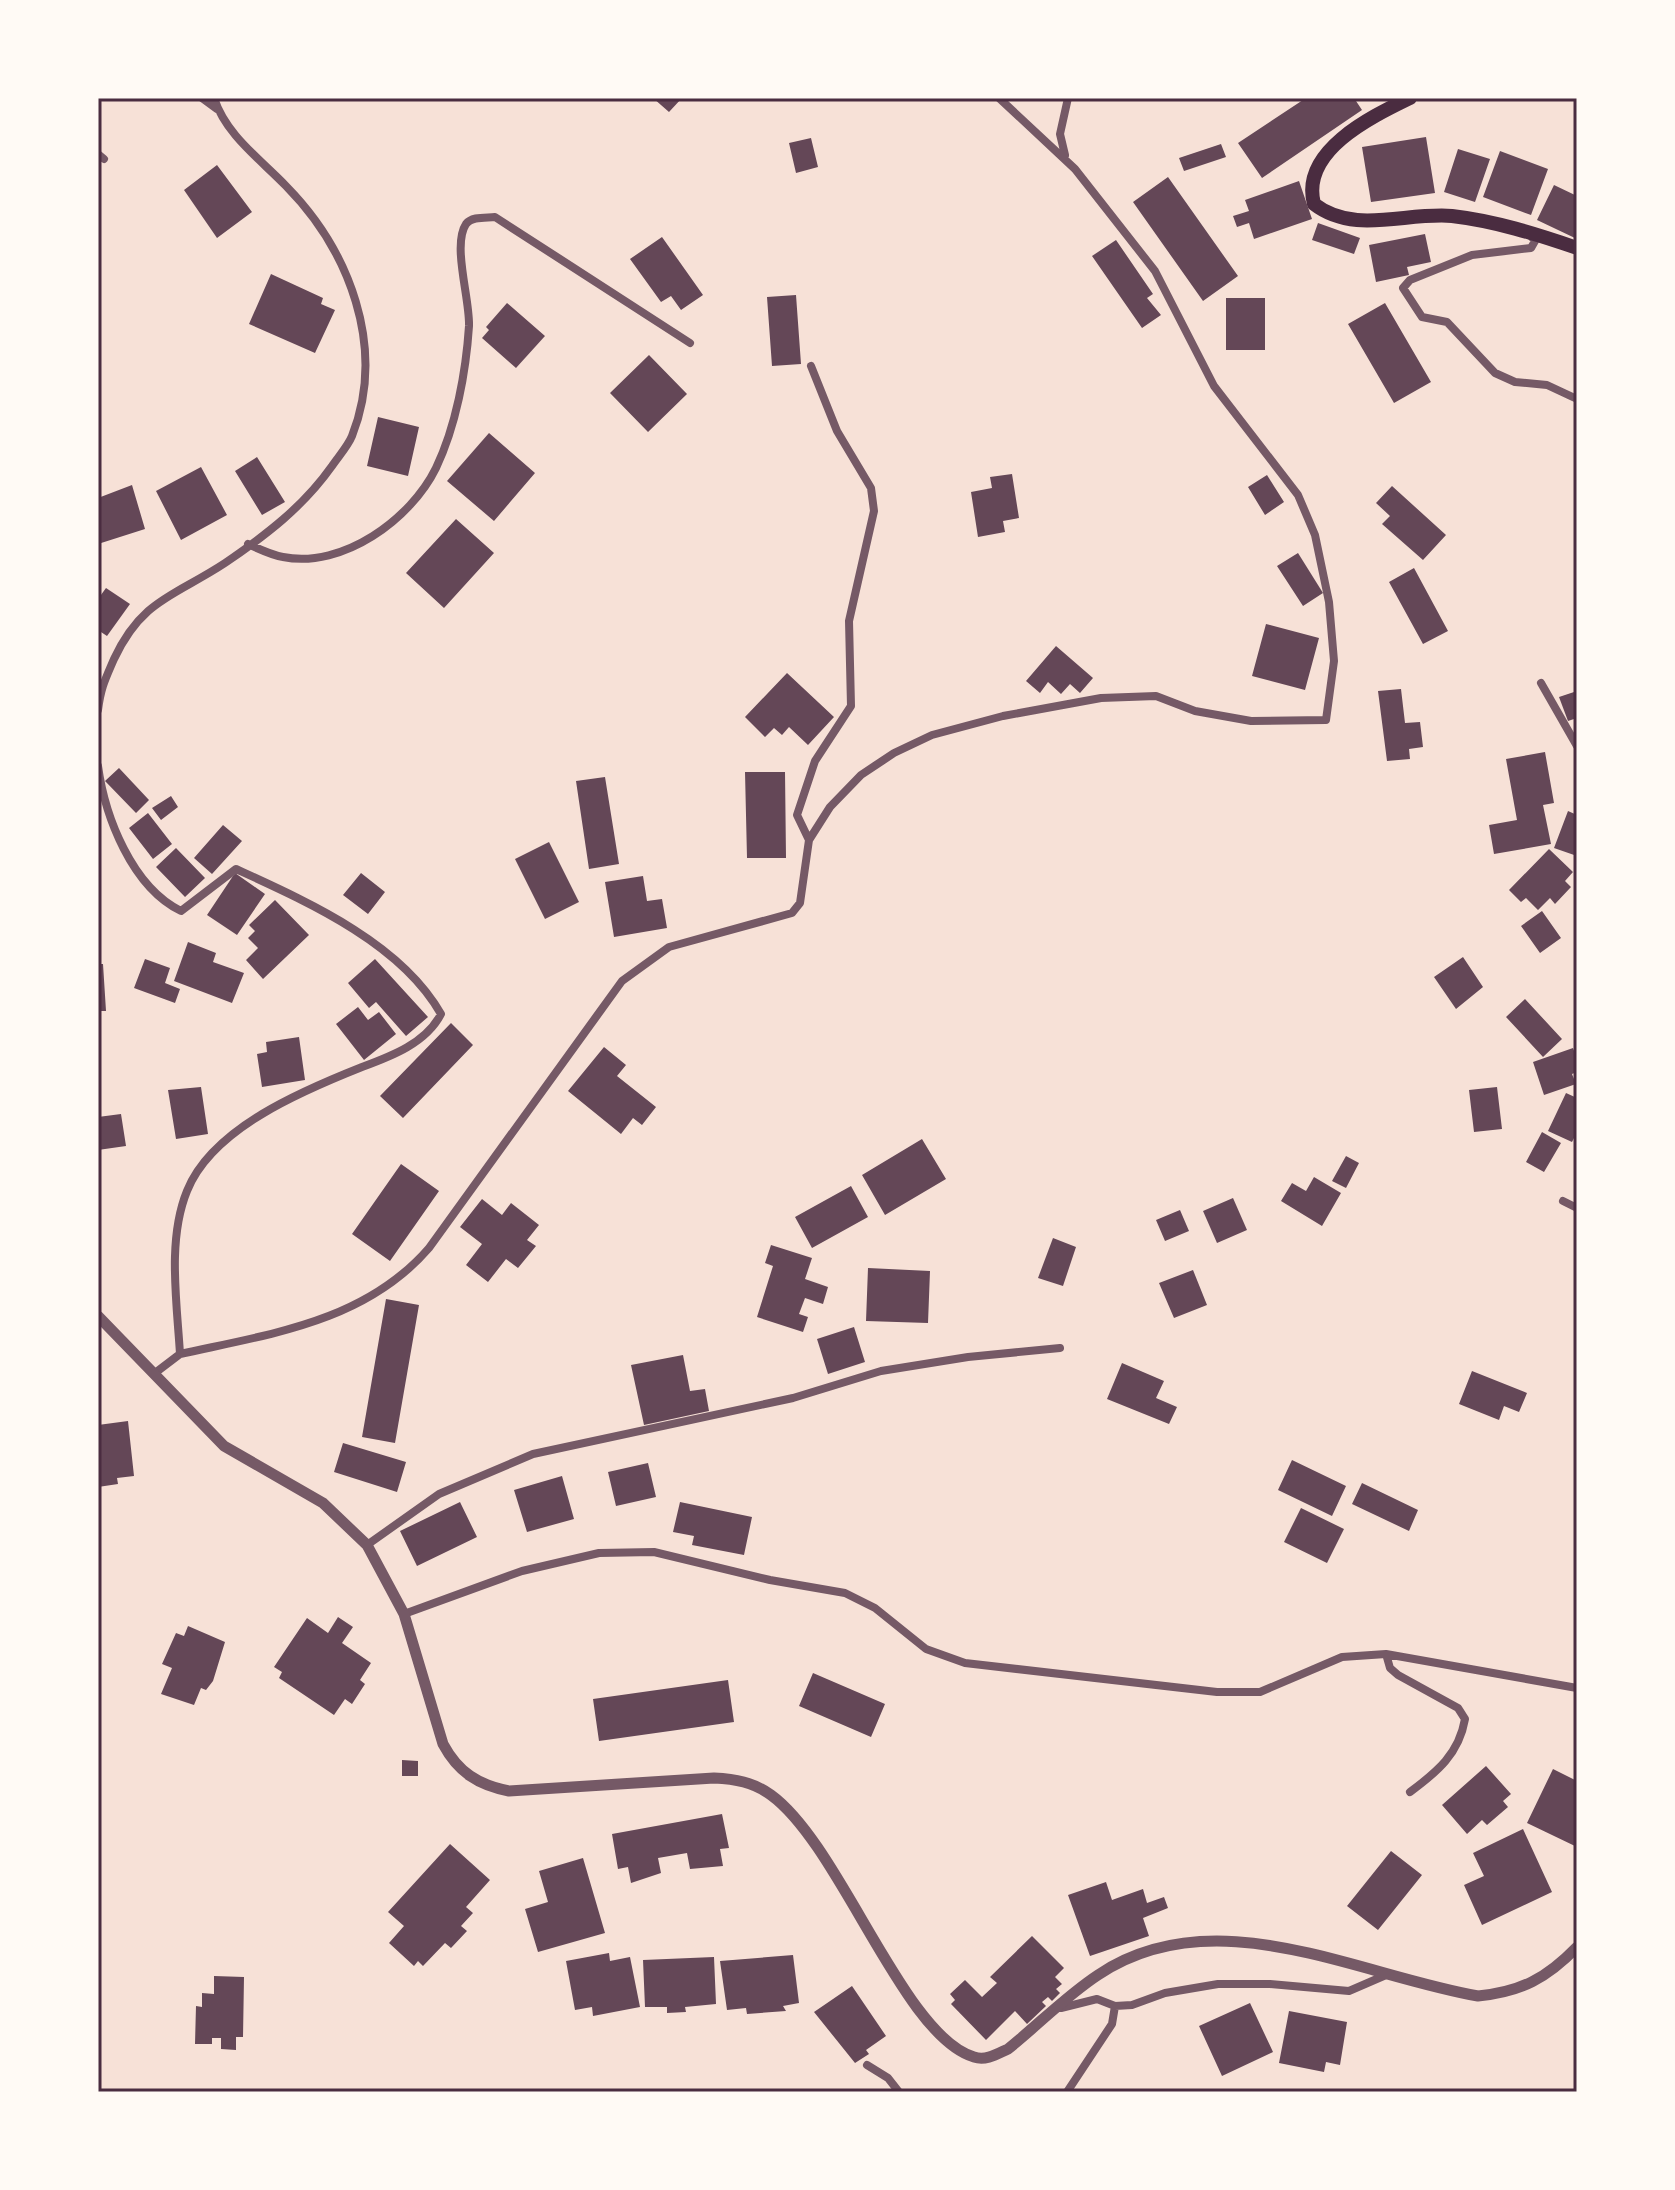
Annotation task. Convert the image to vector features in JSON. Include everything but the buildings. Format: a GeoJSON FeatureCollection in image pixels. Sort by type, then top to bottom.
{"type":"FeatureCollection","features":[{"type":"Feature","properties":{"kind":"main road"},"geometry":{"type":"LineString","coordinates":[[1410,98],[1358,126],[1331,150],[1312,183],[1314,204],[1328,215],[1353,221],[1430,215],[1527,231],[1577,248]]}},
{"type":"Feature","properties":{"kind":"street"},"geometry":{"type":"LineString","coordinates":[[202,98],[218,109]]}},
{"type":"Feature","properties":{"kind":"street"},"geometry":{"type":"LineString","coordinates":[[98,710],[100,678],[143,613],[279,525],[303,503],[352,437],[362,388],[364,350],[360,312],[321,227],[287,187],[248,151],[218,109],[214,98]]}},
{"type":"Feature","properties":{"kind":"street"},"geometry":{"type":"LineString","coordinates":[[999,98],[1075,169]]}},
{"type":"Feature","properties":{"kind":"street"},"geometry":{"type":"LineString","coordinates":[[155,1373],[180,1354],[298,1328],[350,1307],[397,1279],[429,1248],[622,981],[669,947],[792,913],[800,903],[809,840],[845,790],[894,753],[932,735],[1003,716],[1101,698],[1156,696],[1195,711],[1251,721],[1326,720],[1334,661],[1330,612],[1308,518],[1281,471],[1214,386],[1155,271],[1061,151],[1060,134],[1068,98]]}},
{"type":"Feature","properties":{"kind":"street"},"geometry":{"type":"LineString","coordinates":[[248,544],[284,558],[321,556],[350,549],[383,529],[425,488],[449,429],[466,363],[468,301],[460,248],[466,224],[471,220],[495,217],[690,343]]}},
{"type":"Feature","properties":{"kind":"street"},"geometry":{"type":"LineString","coordinates":[[1527,231],[1535,241],[1531,248],[1472,255],[1410,280],[1403,288],[1422,317],[1447,322],[1495,373],[1515,382],[1547,385],[1577,399]]}},
{"type":"Feature","properties":{"kind":"street"},"geometry":{"type":"LineString","coordinates":[[809,840],[797,815],[815,761],[851,706],[849,621],[874,511],[871,488],[837,431],[811,366]]}},
{"type":"Feature","properties":{"kind":"street"},"geometry":{"type":"LineString","coordinates":[[1541,683],[1577,746]]}},
{"type":"Feature","properties":{"kind":"street"},"geometry":{"type":"LineString","coordinates":[[98,766],[100,795],[137,871],[164,903],[181,911],[236,869],[384,951],[434,1002],[441,1014],[424,1037],[325,1082],[255,1119],[232,1136],[197,1174],[187,1190],[180,1216],[176,1282],[180,1354]]}},
{"type":"Feature","properties":{"kind":"street"},"geometry":{"type":"LineString","coordinates":[[1563,1201],[1577,1208]]}},
{"type":"Feature","properties":{"kind":"street"},"geometry":{"type":"LineString","coordinates":[[98,1316],[224,1446],[323,1503],[367,1545],[404,1614],[443,1744],[453,1764],[490,1787],[509,1791],[714,1778],[752,1784],[774,1797],[799,1824],[845,1889],[927,2021],[951,2043],[977,2059],[992,2057],[1008,2049],[1098,1974],[1154,1951],[1193,1941],[1222,1941],[1292,1950],[1478,1996],[1504,1994],[1534,1984],[1556,1969],[1577,1947]]}},
{"type":"Feature","properties":{"kind":"street"},"geometry":{"type":"LineString","coordinates":[[367,1545],[439,1494],[533,1454],[793,1398],[881,1371],[968,1357],[1060,1348]]}},
{"type":"Feature","properties":{"kind":"street"},"geometry":{"type":"LineString","coordinates":[[404,1614],[522,1571],[599,1553],[646,1551],[845,1593],[875,1608],[926,1649],[944,1658],[977,1665],[1217,1692],[1260,1692],[1342,1657],[1386,1654],[1577,1688]]}},
{"type":"Feature","properties":{"kind":"street"},"geometry":{"type":"LineString","coordinates":[[1386,1654],[1390,1668],[1398,1675],[1458,1708],[1465,1719],[1450,1758],[1410,1792]]}},
{"type":"Feature","properties":{"kind":"street"},"geometry":{"type":"LineString","coordinates":[[1049,2015],[1065,2006],[1097,1999],[1115,2006],[1132,2005],[1165,1993],[1218,1984],[1270,1984],[1331,1992],[1349,1991],[1386,1975]]}},
{"type":"Feature","properties":{"kind":"street"},"geometry":{"type":"LineString","coordinates":[[1067,2092],[1112,2024],[1115,2006]]}},
{"type":"Feature","properties":{"kind":"street"},"geometry":{"type":"LineString","coordinates":[[867,2065],[888,2078],[899,2092]]}}]}
